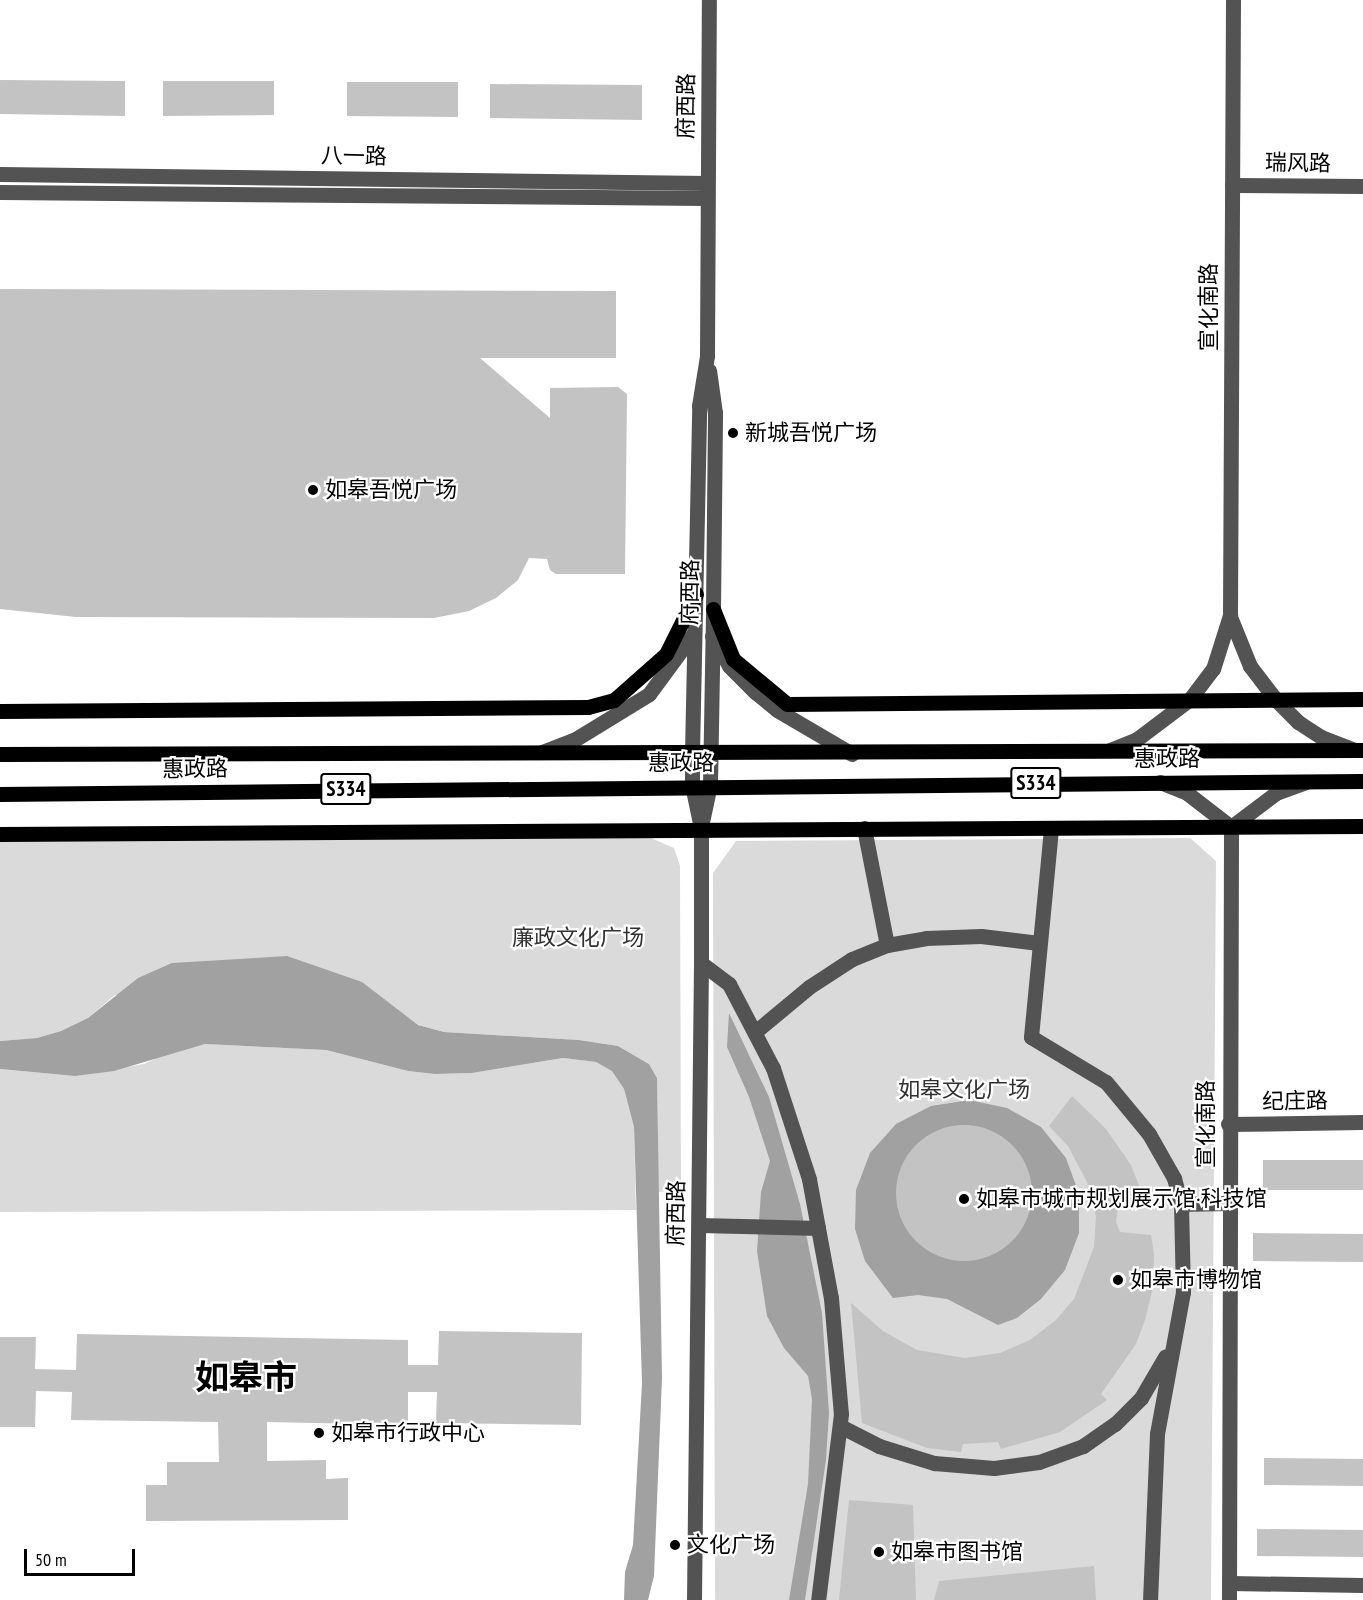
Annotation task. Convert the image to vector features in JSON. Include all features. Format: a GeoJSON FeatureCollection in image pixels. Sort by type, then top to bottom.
{"type":"FeatureCollection","features":[{"type":"Feature","properties":{"kind":"main road"},"geometry":{"type":"LineString","coordinates":[[0,711],[588,707],[614,700],[666,654],[696,594]]}},
{"type":"Feature","properties":{"kind":"main road"},"geometry":{"type":"LineString","coordinates":[[713,609],[733,659],[787,704],[1363,699]]}},
{"type":"Feature","properties":{"kind":"main road","name":"惠政路"},"geometry":{"type":"LineString","coordinates":[[0,754],[540,752],[852,754],[1359,750]]}},
{"type":"Feature","properties":{"kind":"main road","name":"惠政路"},"geometry":{"type":"LineString","coordinates":[[0,794],[692,785],[1363,781]]}},
{"type":"Feature","properties":{"kind":"main road"},"geometry":{"type":"LineString","coordinates":[[0,834],[700,828],[1052,829],[1363,826]]}},
{"type":"Feature","properties":{"kind":"street","name":"府西路"},"geometry":{"type":"LineString","coordinates":[[694,1600],[701,963],[700,828],[692,785],[692,753],[699,406],[706,356],[709,0]]}},
{"type":"Feature","properties":{"kind":"street","name":"宣化南路"},"geometry":{"type":"LineString","coordinates":[[1230,615],[1233,0]]}},
{"type":"Feature","properties":{"kind":"street","name":"八一路"},"geometry":{"type":"LineString","coordinates":[[0,174],[707,183]]}},
{"type":"Feature","properties":{"kind":"street","name":"瑞风路"},"geometry":{"type":"LineString","coordinates":[[1232,185],[1363,186]]}},
{"type":"Feature","properties":{"kind":"street","name":"八一路"},"geometry":{"type":"LineString","coordinates":[[0,192],[707,198]]}},
{"type":"Feature","properties":{"kind":"street","name":"府西路"},"geometry":{"type":"LineString","coordinates":[[700,828],[710,785],[713,609],[715,413],[706,356]]}},
{"type":"Feature","properties":{"kind":"street"},"geometry":{"type":"LineString","coordinates":[[1107,751],[1137,740],[1190,699],[1213,669],[1230,615]]}},
{"type":"Feature","properties":{"kind":"street"},"geometry":{"type":"LineString","coordinates":[[1230,615],[1238,644],[1250,666],[1276,699],[1298,722],[1322,737],[1359,750]]}},
{"type":"Feature","properties":{"kind":"street"},"geometry":{"type":"LineString","coordinates":[[540,752],[574,740],[649,694],[696,630]]}},
{"type":"Feature","properties":{"kind":"street"},"geometry":{"type":"LineString","coordinates":[[712,636],[729,666],[755,692],[777,710],[852,754]]}},
{"type":"Feature","properties":{"kind":"street"},"geometry":{"type":"LineString","coordinates":[[1158,782],[1187,793],[1231,827],[1276,793],[1310,781]]}},
{"type":"Feature","properties":{"kind":"street","name":"宣化南路"},"geometry":{"type":"LineString","coordinates":[[1229,1600],[1230,1203],[1228,1124],[1231,827]]}},
{"type":"Feature","properties":{"kind":"street"},"geometry":{"type":"LineString","coordinates":[[864,828],[887,945]]}},
{"type":"Feature","properties":{"kind":"street"},"geometry":{"type":"LineString","coordinates":[[1052,829],[1031,1037],[1106,1082],[1149,1134],[1174,1178],[1181,1204],[1183,1292],[1156,1434],[1150,1600]]}},
{"type":"Feature","properties":{"kind":"street"},"geometry":{"type":"LineString","coordinates":[[755,1032],[843,964],[887,945],[926,938],[981,936],[1039,942]]}},
{"type":"Feature","properties":{"kind":"street"},"geometry":{"type":"LineString","coordinates":[[701,963],[729,984],[774,1068],[796,1135],[818,1228],[831,1298],[840,1426],[818,1600]]}},
{"type":"Feature","properties":{"kind":"street","name":"纪庄路"},"geometry":{"type":"LineString","coordinates":[[1228,1124],[1363,1122]]}},
{"type":"Feature","properties":{"kind":"street"},"geometry":{"type":"LineString","coordinates":[[1181,1204],[1230,1203]]}},
{"type":"Feature","properties":{"kind":"street"},"geometry":{"type":"LineString","coordinates":[[699,1225],[818,1228]]}},
{"type":"Feature","properties":{"kind":"street"},"geometry":{"type":"LineString","coordinates":[[840,1426],[879,1446],[934,1463],[994,1468],[1039,1462],[1083,1446],[1115,1424],[1141,1398],[1171,1347]]}},
{"type":"Feature","properties":{"kind":"street"},"geometry":{"type":"LineString","coordinates":[[1230,1582],[1363,1585]]}},
{"type":"Feature","properties":{"kind":"green space","name":"廉政文化广场"},"geometry":{"type":"Polygon","coordinates":[[[646,836],[674,848],[680,866],[681,1190],[658,1192],[657,1078],[649,1064],[618,1046],[579,1040],[444,1032],[418,1025],[398,1013],[115,995],[88,1018],[61,1031],[37,1038],[0,1041],[0,840],[646,836]]]}},
{"type":"Feature","properties":{"kind":"green space","name":"如皋文化广场"},"geometry":{"type":"Polygon","coordinates":[[[1190,838],[1216,861],[1211,1600],[715,1600],[713,873],[736,841],[1190,838]]]}},
{"type":"Feature","properties":{"kind":"green space"},"geometry":{"type":"Polygon","coordinates":[[[205,1044],[326,1050],[408,1071],[435,1074],[472,1073],[563,1058],[596,1062],[613,1071],[624,1089],[634,1127],[636,1210],[0,1212],[0,1069],[75,1076],[144,1064],[172,1051],[205,1044]]]}},
{"type":"Feature","properties":{"kind":"shaded area"},"geometry":{"type":"Polygon","coordinates":[[[287,956],[362,982],[418,1025],[444,1032],[579,1040],[618,1046],[649,1064],[657,1078],[662,1378],[654,1576],[648,1600],[624,1600],[625,1572],[633,1545],[642,1383],[634,1127],[624,1089],[612,1071],[596,1062],[563,1058],[472,1073],[435,1074],[408,1071],[326,1050],[205,1044],[114,1071],[75,1076],[0,1069],[0,1041],[37,1038],[61,1031],[88,1018],[138,978],[172,963],[287,956]]]}},
{"type":"Feature","properties":{"kind":"shaded area"},"geometry":{"type":"Polygon","coordinates":[[[729,1013],[769,1097],[800,1204],[822,1313],[829,1413],[826,1460],[805,1600],[789,1600],[808,1484],[812,1399],[808,1376],[784,1348],[767,1316],[757,1251],[761,1192],[770,1161],[749,1097],[727,1047],[729,1013]]]}},
{"type":"Feature","properties":{"kind":"shaded area"},"geometry":{"type":"Polygon","coordinates":[[[969,1100],[1007,1108],[1041,1127],[1066,1158],[1079,1194],[1079,1233],[1065,1270],[1041,1299],[1017,1318],[998,1325],[947,1299],[918,1295],[893,1298],[865,1261],[855,1229],[856,1190],[870,1153],[896,1124],[931,1106],[969,1100]]]}},
{"type":"Feature","properties":{"kind":"building"},"geometry":{"type":"Polygon","coordinates":[[[0,80],[125,81],[125,116],[0,114],[0,80]]]}},
{"type":"Feature","properties":{"kind":"building"},"geometry":{"type":"Polygon","coordinates":[[[163,81],[274,81],[274,115],[163,116],[163,81]]]}},
{"type":"Feature","properties":{"kind":"building"},"geometry":{"type":"Polygon","coordinates":[[[347,82],[458,82],[458,117],[347,116],[347,82]]]}},
{"type":"Feature","properties":{"kind":"building"},"geometry":{"type":"Polygon","coordinates":[[[490,84],[642,85],[642,120],[490,118],[490,84]]]}},
{"type":"Feature","properties":{"kind":"building","name":"如皋吾悦广场"},"geometry":{"type":"Polygon","coordinates":[[[0,289],[616,291],[616,358],[480,358],[550,418],[550,388],[618,387],[627,394],[625,574],[556,574],[550,570],[547,559],[529,558],[518,580],[496,598],[469,611],[434,618],[76,617],[0,609],[0,289]]]}},
{"type":"Feature","properties":{"kind":"building","name":"如皋市博物馆"},"geometry":{"type":"Polygon","coordinates":[[[1072,1096],[1106,1129],[1131,1165],[1146,1204],[1118,1207],[1116,1222],[1120,1232],[1151,1235],[1154,1254],[1153,1287],[1145,1320],[1136,1344],[1101,1394],[1107,1400],[1060,1432],[1001,1449],[998,1442],[963,1444],[961,1452],[927,1448],[862,1423],[851,1303],[883,1331],[917,1350],[965,1358],[1000,1353],[1030,1340],[1056,1320],[1074,1299],[1094,1247],[1096,1217],[1087,1182],[1068,1146],[1049,1126],[1072,1096]]]}},
{"type":"Feature","properties":{"kind":"building","name":"如皋市城市规划展示馆·科技馆"},"geometry":{"type":"Polygon","coordinates":[[[964,1125],[990,1130],[1002,1136],[1012,1145],[1021,1155],[1027,1167],[1032,1193],[1027,1219],[1021,1231],[1012,1241],[1002,1250],[990,1256],[964,1261],[938,1256],[926,1250],[916,1241],[907,1231],[901,1219],[896,1193],[901,1167],[907,1155],[916,1145],[926,1136],[938,1130],[964,1125]]]}},
{"type":"Feature","properties":{"kind":"building"},"geometry":{"type":"Polygon","coordinates":[[[1263,1160],[1363,1160],[1363,1190],[1263,1190],[1263,1160]]]}},
{"type":"Feature","properties":{"kind":"building"},"geometry":{"type":"Polygon","coordinates":[[[1253,1233],[1363,1234],[1363,1262],[1253,1261],[1253,1233]]]}},
{"type":"Feature","properties":{"kind":"building"},"geometry":{"type":"Polygon","coordinates":[[[439,1331],[582,1333],[581,1425],[436,1423],[437,1392],[408,1392],[408,1425],[267,1422],[267,1461],[326,1460],[326,1479],[348,1478],[348,1520],[146,1521],[146,1485],[167,1485],[167,1462],[219,1462],[218,1422],[71,1420],[72,1392],[36,1391],[35,1427],[0,1427],[0,1337],[36,1337],[35,1369],[76,1370],[77,1334],[408,1340],[408,1365],[438,1365],[439,1331]]]}},
{"type":"Feature","properties":{"kind":"building"},"geometry":{"type":"Polygon","coordinates":[[[1264,1458],[1363,1459],[1363,1486],[1264,1485],[1264,1458]]]}},
{"type":"Feature","properties":{"kind":"building","name":"如皋市图书馆"},"geometry":{"type":"Polygon","coordinates":[[[849,1500],[913,1505],[916,1600],[839,1600],[849,1500]]]}},
{"type":"Feature","properties":{"kind":"building"},"geometry":{"type":"Polygon","coordinates":[[[1257,1529],[1363,1530],[1363,1557],[1257,1556],[1257,1529]]]}},
{"type":"Feature","properties":{"kind":"building","name":"如皋市图书馆"},"geometry":{"type":"Polygon","coordinates":[[[1094,1566],[1096,1600],[934,1600],[939,1581],[1094,1566]]]}},
{"type":"Feature","properties":{"kind":"place","name":"新城吾悦广场"},"geometry":{"type":"Point","coordinates":[733,433]}},
{"type":"Feature","properties":{"kind":"place","name":"如皋吾悦广场"},"geometry":{"type":"Point","coordinates":[313,490]}},
{"type":"Feature","properties":{"kind":"place","name":"如皋市城市规划展示馆·科技馆"},"geometry":{"type":"Point","coordinates":[964,1199]}},
{"type":"Feature","properties":{"kind":"place","name":"如皋市博物馆"},"geometry":{"type":"Point","coordinates":[1118,1280]}},
{"type":"Feature","properties":{"kind":"place","name":"如皋市行政中心"},"geometry":{"type":"Point","coordinates":[319,1433]}},
{"type":"Feature","properties":{"kind":"place","name":"文化广场"},"geometry":{"type":"Point","coordinates":[675,1545]}},
{"type":"Feature","properties":{"kind":"place","name":"如皋市图书馆"},"geometry":{"type":"Point","coordinates":[879,1552]}},
{"type":"Feature","properties":{"kind":"district","name":"如皋市"},"geometry":{"type":"Point","coordinates":[246,1377]}}]}
